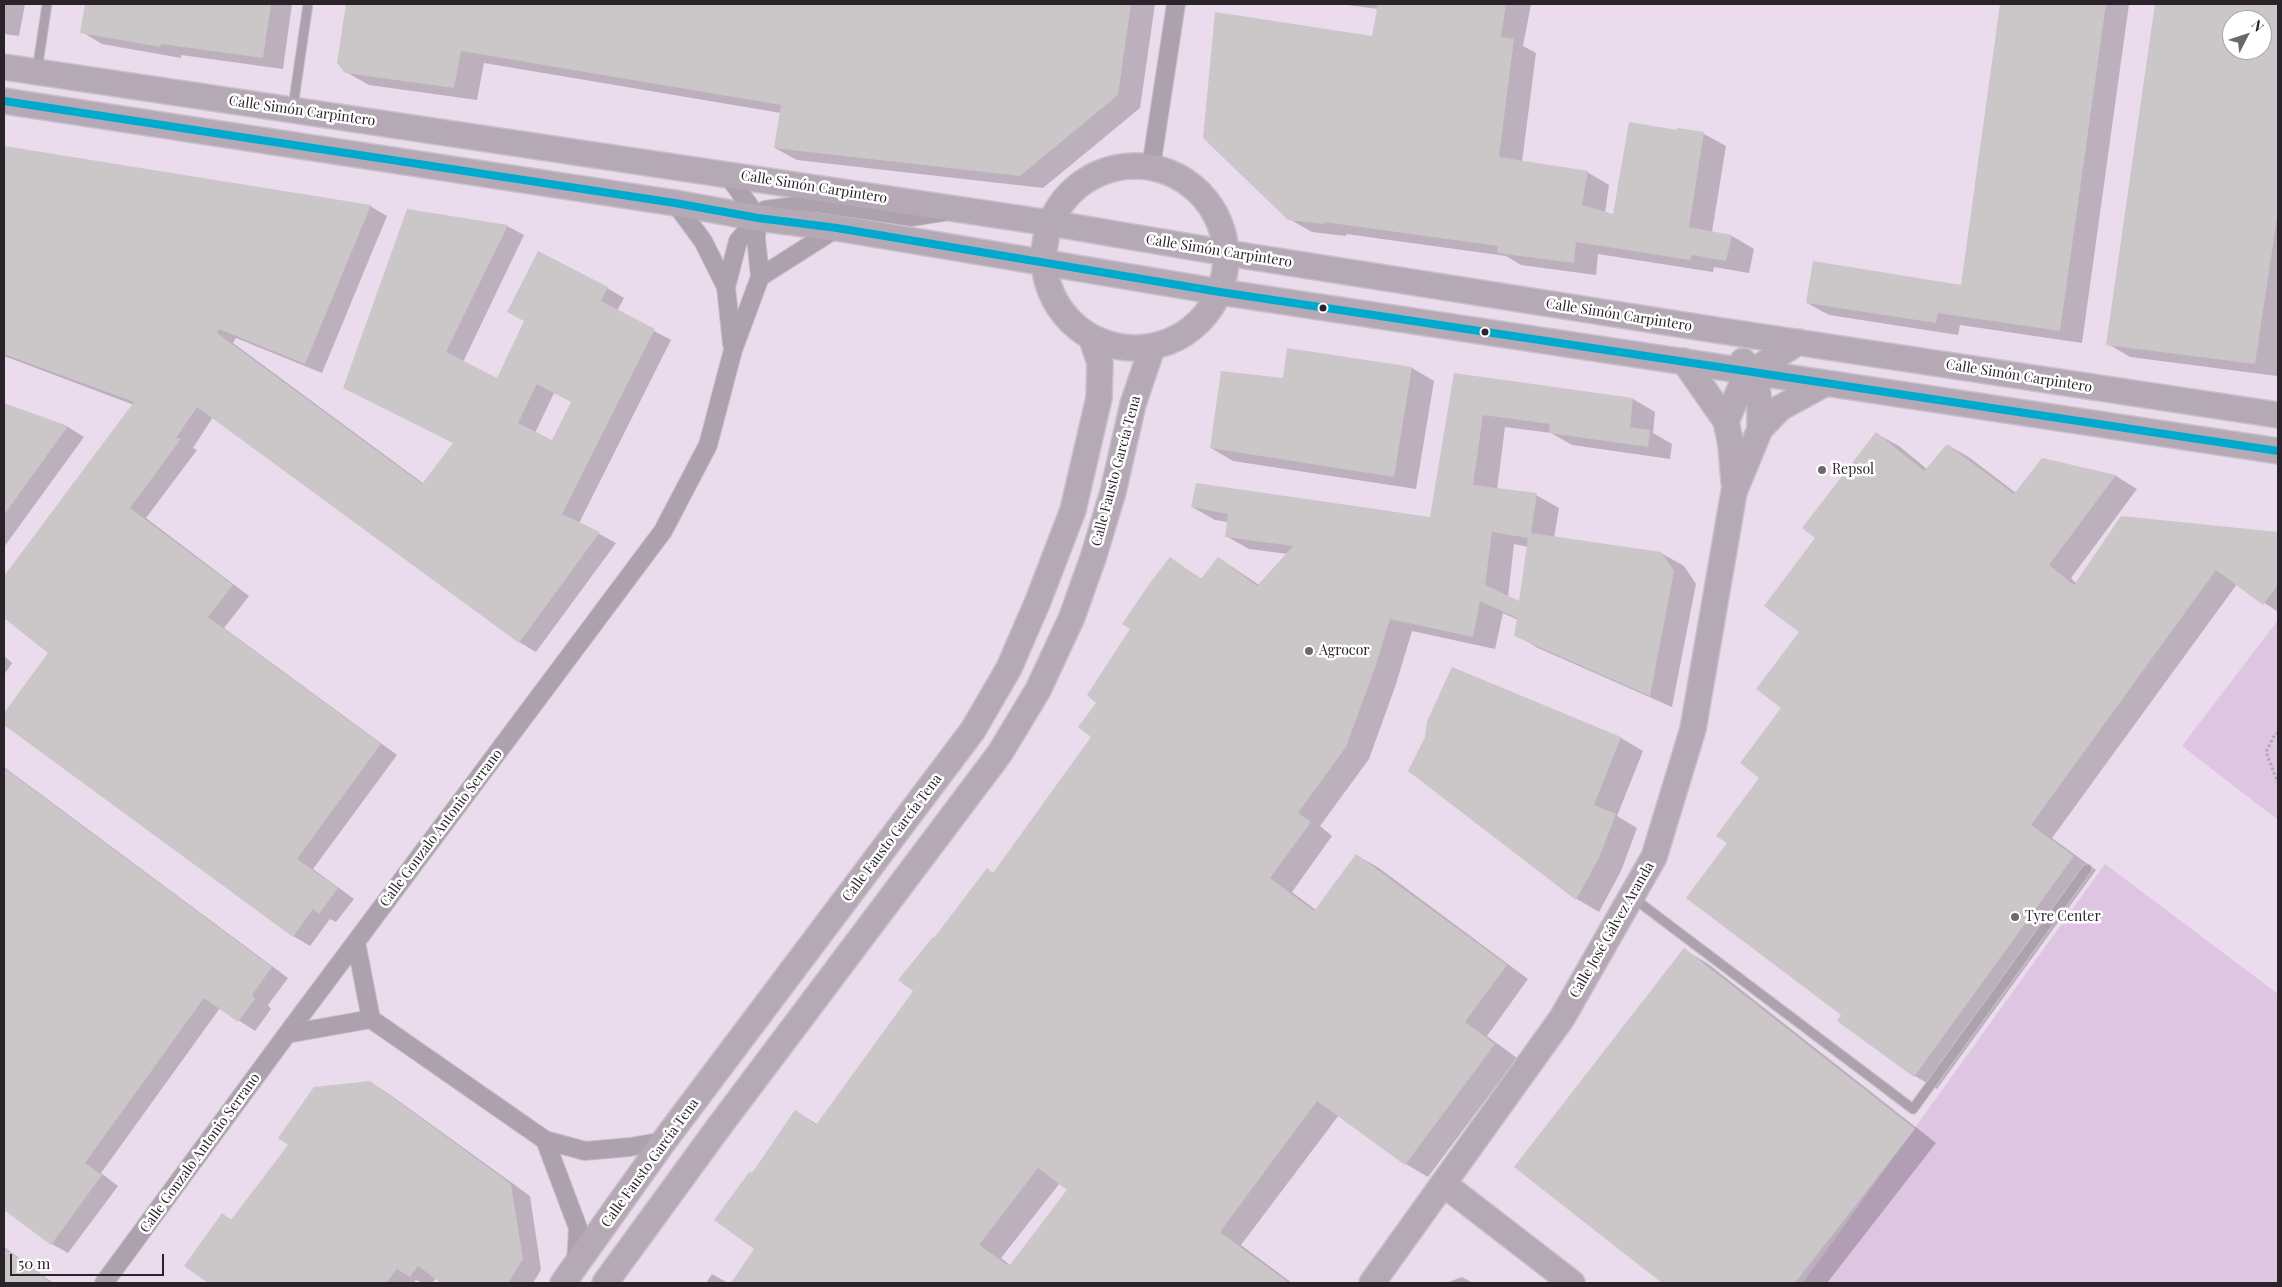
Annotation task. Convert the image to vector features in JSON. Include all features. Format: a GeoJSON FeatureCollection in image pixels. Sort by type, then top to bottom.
{"type":"FeatureCollection","features":[{"type":"Feature","properties":{"kind":"street"},"geometry":{"type":"LineString","coordinates":[[1151,167],[1176,4]]}},
{"type":"Feature","properties":{"kind":"street","name":"Calle Simón Carpintero"},"geometry":{"type":"LineString","coordinates":[[4,67],[961,209],[1716,330],[2278,415]]}},
{"type":"Feature","properties":{"kind":"street","name":"Calle Simón Carpintero"},"geometry":{"type":"LineString","coordinates":[[87,114],[104,110],[112,102],[107,90],[90,80]]}},
{"type":"Feature","properties":{"kind":"street"},"geometry":{"type":"LineString","coordinates":[[142,122],[132,112],[128,103],[133,96],[146,88]]}},
{"type":"Feature","properties":{"kind":"street"},"geometry":{"type":"LineString","coordinates":[[4,101],[675,203],[758,218],[837,228],[1220,292],[2278,451]]}},
{"type":"Feature","properties":{"kind":"street"},"geometry":{"type":"LineString","coordinates":[[454,169],[466,164],[472,153],[458,134]]}},
{"type":"Feature","properties":{"kind":"street"},"geometry":{"type":"LineString","coordinates":[[499,176],[484,158],[488,148],[503,141]]}},
{"type":"Feature","properties":{"kind":"street"},"geometry":{"type":"LineString","coordinates":[[1120,167],[1151,167],[1180,178],[1204,197],[1220,223],[1227,253],[1226,273],[1220,292],[1204,318],[1181,338],[1152,348],[1121,348],[1092,339],[1067,320],[1050,293],[1043,263],[1044,242],[1050,223],[1066,196],[1090,177],[1120,167]]}},
{"type":"Feature","properties":{"kind":"street","name":"Calle Simón Carpintero"},"geometry":{"type":"LineString","coordinates":[[727,174],[758,218],[765,210],[817,203],[912,217],[961,209]]}},
{"type":"Feature","properties":{"kind":"street","name":"Calle Gonzalo Antonio Serrano"},"geometry":{"type":"LineString","coordinates":[[675,203],[703,241],[726,287],[733,350]]}},
{"type":"Feature","properties":{"kind":"street","name":"Calle Gonzalo Antonio Serrano"},"geometry":{"type":"LineString","coordinates":[[104,1283],[286,1034],[663,531],[708,445],[733,350],[760,277],[756,238],[758,218]]}},
{"type":"Feature","properties":{"kind":"street","name":"Calle Gonzalo Antonio Serrano"},"geometry":{"type":"LineString","coordinates":[[726,287],[738,241],[758,218]]}},
{"type":"Feature","properties":{"kind":"street"},"geometry":{"type":"LineString","coordinates":[[760,277],[837,228]]}},
{"type":"Feature","properties":{"kind":"street"},"geometry":{"type":"LineString","coordinates":[[1716,330],[1752,372],[1760,408],[1760,429]]}},
{"type":"Feature","properties":{"kind":"street","name":"Calle Fausto García Tena"},"geometry":{"type":"LineString","coordinates":[[570,1274],[664,1141],[973,730],[1009,668],[1073,510],[1099,398],[1100,363],[1092,339]]}},
{"type":"Feature","properties":{"kind":"street"},"geometry":{"type":"LineString","coordinates":[[1726,421],[1741,387],[1752,372],[1798,342]]}},
{"type":"Feature","properties":{"kind":"street","name":"Calle Fausto García Tena"},"geometry":{"type":"LineString","coordinates":[[605,1283],[718,1128],[1000,753],[1038,690],[1072,617],[1093,558],[1113,492],[1133,404],[1152,348]]}},
{"type":"Feature","properties":{"kind":"street","name":"Calle José Gálvez Aranda"},"geometry":{"type":"LineString","coordinates":[[1684,361],[1726,421],[1731,445],[1734,492]]}},
{"type":"Feature","properties":{"kind":"street","name":"Calle José Gálvez Aranda"},"geometry":{"type":"LineString","coordinates":[[1372,1283],[1445,1185],[1562,1018],[1654,857],[1693,729],[1734,492],[1760,429],[1780,408],[1826,383]]}},
{"type":"Feature","properties":{"kind":"street"},"geometry":{"type":"LineString","coordinates":[[356,942],[371,1018],[546,1140],[585,1151],[630,1147],[664,1141]]}},
{"type":"Feature","properties":{"kind":"street"},"geometry":{"type":"LineString","coordinates":[[286,1034],[371,1018]]}},
{"type":"Feature","properties":{"kind":"street"},"geometry":{"type":"LineString","coordinates":[[546,1140],[578,1228],[570,1274]]}},
{"type":"Feature","properties":{"kind":"street"},"geometry":{"type":"LineString","coordinates":[[1445,1185],[1572,1283]]}},
{"type":"Feature","properties":{"kind":"lane"},"geometry":{"type":"LineString","coordinates":[[36,72],[47,4]]}},
{"type":"Feature","properties":{"kind":"lane"},"geometry":{"type":"LineString","coordinates":[[293,110],[308,4]]}},
{"type":"Feature","properties":{"kind":"lane"},"geometry":{"type":"LineString","coordinates":[[1632,897],[1913,1109],[2087,869]]}},
{"type":"Feature","properties":{"kind":"path"},"geometry":{"type":"LineString","coordinates":[[2278,733],[2275,734],[2266,752],[2278,783]]}},
{"type":"Feature","properties":{"kind":"shaded area"},"geometry":{"type":"Polygon","coordinates":[[[4,4],[2278,4],[2278,1283],[4,1283],[4,4]]]}},
{"type":"Feature","properties":{"kind":"shaded area"},"geometry":{"type":"Polygon","coordinates":[[[2278,620],[2278,820],[2182,746],[2278,620]]]}},
{"type":"Feature","properties":{"kind":"shaded area"},"geometry":{"type":"Polygon","coordinates":[[[2105,864],[2278,994],[2278,1283],[1803,1283],[2105,864]]]}},
{"type":"Feature","properties":{"kind":"building"},"geometry":{"type":"Polygon","coordinates":[[[85,4],[271,4],[263,58],[161,44],[160,47],[80,33],[85,4]]]}},
{"type":"Feature","properties":{"kind":"building"},"geometry":{"type":"Polygon","coordinates":[[[346,4],[1131,4],[1118,95],[1020,176],[774,148],[781,105],[461,51],[454,88],[345,73],[337,63],[346,4]]]}},
{"type":"Feature","properties":{"kind":"building"},"geometry":{"type":"Polygon","coordinates":[[[1378,4],[1506,4],[1501,37],[1514,39],[1499,157],[1588,171],[1582,205],[1613,214],[1629,122],[1677,130],[1677,128],[1704,132],[1689,227],[1732,235],[1726,261],[1692,255],[1690,260],[1576,242],[1574,263],[1497,253],[1498,246],[1324,222],[1324,224],[1288,220],[1203,138],[1215,12],[1372,36],[1378,4]]]}},
{"type":"Feature","properties":{"kind":"building"},"geometry":{"type":"Polygon","coordinates":[[[2000,4],[2106,4],[2060,331],[1938,313],[1936,323],[1806,303],[1813,261],[1961,285],[2000,4]]]}},
{"type":"Feature","properties":{"kind":"building"},"geometry":{"type":"Polygon","coordinates":[[[2155,4],[2278,4],[2278,211],[2255,364],[2106,345],[2155,4]]]}},
{"type":"Feature","properties":{"kind":"building"},"geometry":{"type":"Polygon","coordinates":[[[4,146],[371,205],[305,364],[219,329],[217,333],[422,484],[453,443],[343,388],[407,209],[508,225],[446,352],[497,378],[524,321],[507,312],[538,251],[608,287],[601,301],[655,329],[562,514],[600,532],[519,643],[197,407],[176,438],[181,439],[130,508],[233,585],[208,617],[381,744],[297,859],[338,888],[319,914],[313,909],[293,937],[4,725],[4,713],[48,653],[4,618],[4,576],[134,402],[4,354],[4,146]],[[537,384],[518,423],[552,440],[571,402],[537,384]]]}},
{"type":"Feature","properties":{"kind":"building"},"geometry":{"type":"Polygon","coordinates":[[[1287,348],[1412,367],[1394,477],[1210,448],[1221,371],[1283,378],[1287,348]]]}},
{"type":"Feature","properties":{"kind":"building"},"geometry":{"type":"Polygon","coordinates":[[[1454,373],[1633,398],[1630,427],[1650,430],[1648,447],[1549,433],[1550,424],[1483,415],[1473,485],[1537,493],[1531,533],[1661,552],[1674,571],[1650,696],[1514,636],[1517,618],[1480,601],[1473,637],[1390,619],[1374,671],[1346,747],[1298,813],[1311,822],[1270,878],[1314,911],[1356,854],[1507,965],[1465,1022],[1495,1044],[1405,1165],[1317,1101],[1220,1232],[1289,1283],[731,1283],[754,1249],[714,1220],[750,1171],[752,1173],[795,1110],[816,1125],[913,991],[898,980],[934,938],[987,868],[993,873],[1091,737],[1078,727],[1096,703],[1087,695],[1130,629],[1122,624],[1150,583],[1170,557],[1201,579],[1218,557],[1257,586],[1293,546],[1225,537],[1228,514],[1191,507],[1196,483],[1430,517],[1454,373]],[[1492,532],[1485,585],[1519,601],[1528,538],[1492,532]],[[1038,1168],[979,1245],[1009,1266],[1067,1190],[1038,1168]]]}},
{"type":"Feature","properties":{"kind":"building"},"geometry":{"type":"Polygon","coordinates":[[[4,403],[68,426],[4,515],[4,403]]]}},
{"type":"Feature","properties":{"kind":"building"},"geometry":{"type":"Polygon","coordinates":[[[1876,432],[1924,471],[1947,444],[2014,494],[2042,458],[2116,475],[2049,565],[2074,585],[2121,516],[2278,532],[2278,585],[2263,605],[2216,570],[2031,825],[2074,856],[1914,1077],[1837,1021],[1841,1015],[1686,898],[1727,843],[1716,836],[1759,778],[1740,763],[1781,708],[1756,689],[1799,632],[1764,606],[1815,538],[1802,528],[1876,432]]]}},
{"type":"Feature","properties":{"kind":"building"},"geometry":{"type":"Polygon","coordinates":[[[1452,667],[1621,737],[1594,805],[1616,814],[1599,858],[1576,900],[1408,771],[1425,737],[1427,721],[1452,667]]]}},
{"type":"Feature","properties":{"kind":"building"},"geometry":{"type":"Polygon","coordinates":[[[4,768],[272,967],[252,995],[255,999],[238,1022],[204,998],[85,1163],[102,1175],[51,1245],[4,1210],[4,768]]]}},
{"type":"Feature","properties":{"kind":"building"},"geometry":{"type":"Polygon","coordinates":[[[1684,948],[1915,1129],[1795,1283],[1662,1283],[1514,1167],[1684,948]]]}},
{"type":"Feature","properties":{"kind":"building"},"geometry":{"type":"Polygon","coordinates":[[[370,1081],[511,1184],[523,1259],[508,1283],[441,1283],[418,1266],[410,1277],[397,1269],[386,1283],[208,1283],[184,1266],[222,1213],[231,1220],[288,1145],[278,1138],[314,1087],[370,1081]]]}},
{"type":"Feature","properties":{"kind":"building"},"geometry":{"type":"Polygon","coordinates":[[[4,1248],[51,1283],[4,1283],[4,1248]]]}},
{"type":"Feature","properties":{"kind":"transit line"},"geometry":{"type":"LineString","coordinates":[[4,101],[675,203],[758,218],[837,228],[1220,292],[2278,451]]}},
{"type":"Feature","properties":{"kind":"place","name":"Repsol"},"geometry":{"type":"Point","coordinates":[1822,470]}},
{"type":"Feature","properties":{"kind":"place","name":"Agrocor"},"geometry":{"type":"Point","coordinates":[1309,651]}},
{"type":"Feature","properties":{"kind":"place","name":"Tyre Center"},"geometry":{"type":"Point","coordinates":[2015,917]}}]}
